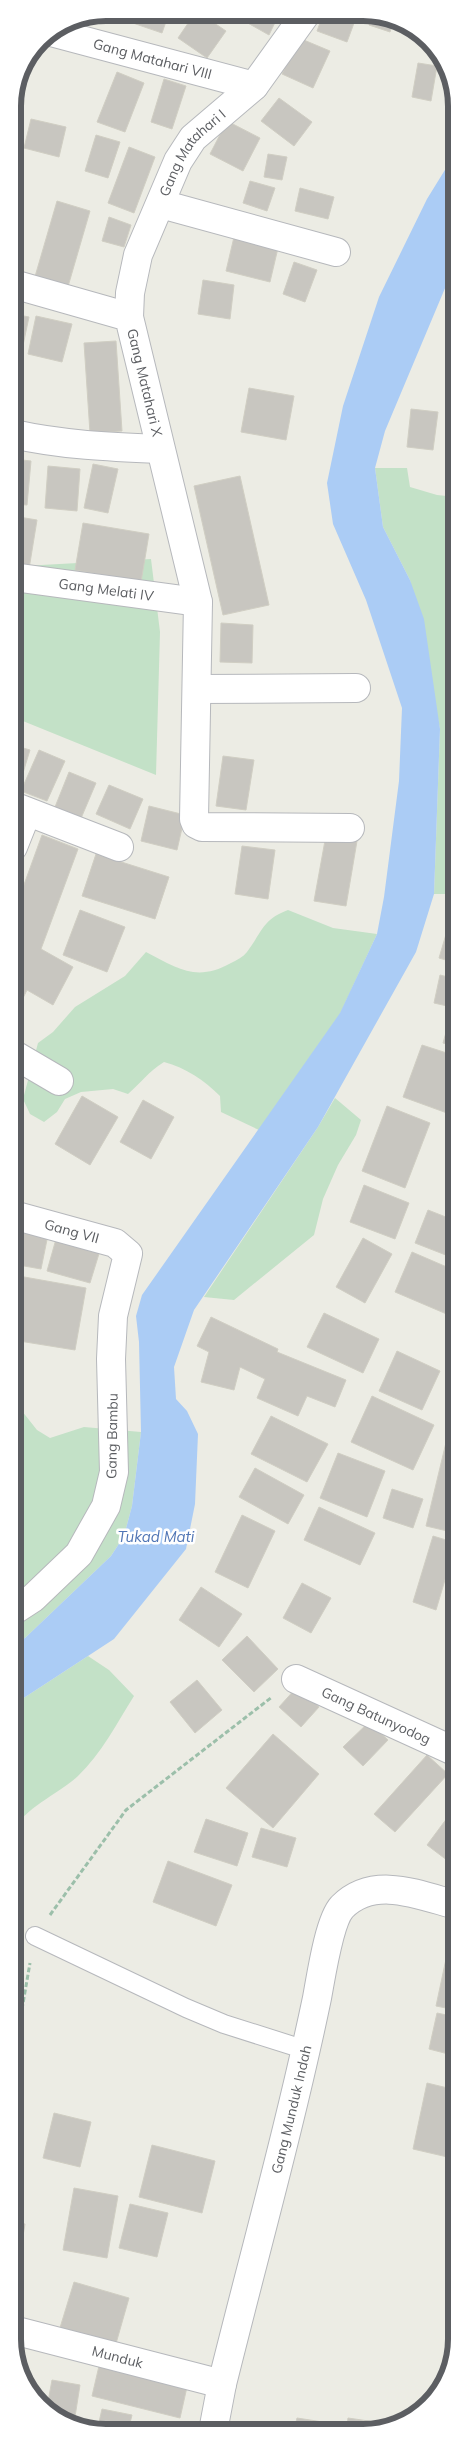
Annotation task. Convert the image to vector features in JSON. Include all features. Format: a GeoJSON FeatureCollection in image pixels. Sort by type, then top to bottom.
{"type":"FeatureCollection","features":[{"type":"Feature","properties":{"kind":"street","name":"Gang Matahari I"},"geometry":{"type":"LineString","coordinates":[[129,317],[130,293],[138,255],[178,161],[193,138],[254,86],[301,21]]}},
{"type":"Feature","properties":{"kind":"street","name":"Gang Matahari VIII"},"geometry":{"type":"LineString","coordinates":[[61,35],[254,86]]}},
{"type":"Feature","properties":{"kind":"street"},"geometry":{"type":"LineString","coordinates":[[161,204],[336,252]]}},
{"type":"Feature","properties":{"kind":"street","name":"Gang Matahari X"},"geometry":{"type":"LineString","coordinates":[[21,286],[129,317],[198,602],[194,819],[196,824],[202,827],[350,828]]}},
{"type":"Feature","properties":{"kind":"street"},"geometry":{"type":"LineString","coordinates":[[21,436],[91,447],[160,449]]}},
{"type":"Feature","properties":{"kind":"street","name":"Gang Melati IV"},"geometry":{"type":"LineString","coordinates":[[21,578],[198,602]]}},
{"type":"Feature","properties":{"kind":"street"},"geometry":{"type":"LineString","coordinates":[[197,689],[356,688]]}},
{"type":"Feature","properties":{"kind":"street"},"geometry":{"type":"LineString","coordinates":[[21,809],[119,847]]}},
{"type":"Feature","properties":{"kind":"street"},"geometry":{"type":"LineString","coordinates":[[21,1059],[59,1081]]}},
{"type":"Feature","properties":{"kind":"street","name":"Gang VII"},"geometry":{"type":"LineString","coordinates":[[21,1217],[115,1243],[128,1254]]}},
{"type":"Feature","properties":{"kind":"street","name":"Gang Bambu"},"geometry":{"type":"LineString","coordinates":[[21,1606],[33,1598],[79,1554],[106,1506],[114,1472],[111,1359],[113,1316],[128,1254]]}},
{"type":"Feature","properties":{"kind":"street","name":"Gang Batunyodog"},"geometry":{"type":"LineString","coordinates":[[296,1679],[448,1748]]}},
{"type":"Feature","properties":{"kind":"street","name":"Gang Munduk Indah"},"geometry":{"type":"LineString","coordinates":[[214,2424],[222,2384],[306,2050],[330,1936],[341,1908],[365,1891],[393,1888],[448,1903]]}},
{"type":"Feature","properties":{"kind":"street","name":"Munduk"},"geometry":{"type":"LineString","coordinates":[[21,2332],[222,2384]]}},
{"type":"Feature","properties":{"kind":"lane"},"geometry":{"type":"LineString","coordinates":[[35,1936],[193,2011],[224,2024],[306,2050]]}},
{"type":"Feature","properties":{"kind":"path"},"geometry":{"type":"LineString","coordinates":[[21,2016],[35,1936],[126,1810],[296,1679]]}},
{"type":"Feature","properties":{"kind":"green space"},"geometry":{"type":"Polygon","coordinates":[[[375,468],[407,468],[410,487],[448,496],[448,894],[434,894],[440,729],[410,580],[383,527],[375,468]]]}},
{"type":"Feature","properties":{"kind":"green space"},"geometry":{"type":"Polygon","coordinates":[[[151,559],[160,632],[156,775],[21,720],[21,565],[151,559]]]}},
{"type":"Feature","properties":{"kind":"green space"},"geometry":{"type":"Polygon","coordinates":[[[288,910],[333,928],[377,934],[340,1014],[259,1130],[221,1112],[220,1096],[214,1090],[187,1071],[164,1062],[149,1073],[128,1094],[113,1089],[81,1092],[65,1099],[57,1112],[44,1122],[30,1114],[23,1099],[38,1043],[53,1032],[75,1007],[125,976],[146,952],[168,964],[188,971],[208,972],[219,969],[244,955],[268,922],[288,910]]]}},
{"type":"Feature","properties":{"kind":"green space"},"geometry":{"type":"Polygon","coordinates":[[[335,1098],[361,1120],[356,1135],[338,1165],[323,1199],[314,1235],[234,1300],[204,1297],[318,1127],[335,1098]]]}},
{"type":"Feature","properties":{"kind":"green space"},"geometry":{"type":"Polygon","coordinates":[[[21,1410],[37,1430],[50,1438],[84,1427],[141,1432],[132,1506],[124,1536],[111,1556],[21,1640],[21,1410]]]}},
{"type":"Feature","properties":{"kind":"green space"},"geometry":{"type":"Polygon","coordinates":[[[88,1656],[109,1670],[134,1696],[94,1758],[78,1776],[21,1820],[21,1700],[88,1656]]]}},
{"type":"Feature","properties":{"kind":"water","name":"Tukad Mati"},"geometry":{"type":"Polygon","coordinates":[[[448,165],[448,281],[385,431],[375,468],[383,527],[410,580],[424,619],[440,729],[434,894],[416,952],[318,1127],[194,1310],[174,1367],[176,1399],[187,1411],[198,1434],[195,1504],[186,1549],[114,1639],[21,1700],[21,1640],[111,1556],[124,1536],[132,1506],[141,1432],[139,1342],[136,1316],[142,1295],[340,1013],[377,934],[384,897],[399,781],[402,708],[366,600],[333,524],[327,483],[343,406],[379,297],[427,199],[448,165]]]}},
{"type":"Feature","properties":{"kind":"building"},"geometry":{"type":"Polygon","coordinates":[[[130,21],[166,21],[162,33],[130,21]]]}},
{"type":"Feature","properties":{"kind":"building"},"geometry":{"type":"Polygon","coordinates":[[[190,21],[211,21],[226,31],[207,58],[178,38],[190,21]]]}},
{"type":"Feature","properties":{"kind":"building"},"geometry":{"type":"Polygon","coordinates":[[[246,21],[276,21],[269,35],[246,21]]]}},
{"type":"Feature","properties":{"kind":"building"},"geometry":{"type":"Polygon","coordinates":[[[321,21],[355,21],[347,42],[317,31],[321,21]]]}},
{"type":"Feature","properties":{"kind":"building"},"geometry":{"type":"Polygon","coordinates":[[[370,22],[392,27],[390,32],[369,25],[370,22]]]}},
{"type":"Feature","properties":{"kind":"building"},"geometry":{"type":"Polygon","coordinates":[[[299,38],[330,51],[313,88],[282,74],[299,38]]]}},
{"type":"Feature","properties":{"kind":"building"},"geometry":{"type":"Polygon","coordinates":[[[418,63],[437,66],[431,101],[412,97],[418,63]]]}},
{"type":"Feature","properties":{"kind":"building"},"geometry":{"type":"Polygon","coordinates":[[[117,72],[144,83],[125,132],[97,122],[117,72]]]}},
{"type":"Feature","properties":{"kind":"building"},"geometry":{"type":"Polygon","coordinates":[[[28,74],[23,101],[21,101],[24,84],[28,74]]]}},
{"type":"Feature","properties":{"kind":"building"},"geometry":{"type":"Polygon","coordinates":[[[164,79],[186,86],[172,129],[151,122],[164,79]]]}},
{"type":"Feature","properties":{"kind":"building"},"geometry":{"type":"Polygon","coordinates":[[[279,98],[312,122],[294,146],[261,121],[279,98]]]}},
{"type":"Feature","properties":{"kind":"building"},"geometry":{"type":"Polygon","coordinates":[[[31,119],[66,127],[59,157],[24,148],[31,119]]]}},
{"type":"Feature","properties":{"kind":"building"},"geometry":{"type":"Polygon","coordinates":[[[227,121],[260,138],[243,171],[210,154],[227,121]]]}},
{"type":"Feature","properties":{"kind":"building"},"geometry":{"type":"Polygon","coordinates":[[[96,135],[120,142],[108,178],[85,171],[96,135]]]}},
{"type":"Feature","properties":{"kind":"building"},"geometry":{"type":"Polygon","coordinates":[[[129,147],[155,157],[134,213],[108,203],[129,147]]]}},
{"type":"Feature","properties":{"kind":"building"},"geometry":{"type":"Polygon","coordinates":[[[268,154],[287,157],[282,180],[264,177],[268,154]]]}},
{"type":"Feature","properties":{"kind":"building"},"geometry":{"type":"Polygon","coordinates":[[[250,181],[275,188],[267,211],[243,203],[250,181]]]}},
{"type":"Feature","properties":{"kind":"building"},"geometry":{"type":"Polygon","coordinates":[[[300,188],[334,197],[328,219],[295,211],[300,188]]]}},
{"type":"Feature","properties":{"kind":"building"},"geometry":{"type":"Polygon","coordinates":[[[57,201],[90,211],[67,290],[34,280],[57,201]]]}},
{"type":"Feature","properties":{"kind":"building"},"geometry":{"type":"Polygon","coordinates":[[[109,217],[131,225],[124,247],[102,241],[109,217]]]}},
{"type":"Feature","properties":{"kind":"building"},"geometry":{"type":"Polygon","coordinates":[[[234,237],[278,248],[270,282],[226,271],[234,237]]]}},
{"type":"Feature","properties":{"kind":"building"},"geometry":{"type":"Polygon","coordinates":[[[294,262],[317,270],[305,302],[283,294],[294,262]]]}},
{"type":"Feature","properties":{"kind":"building"},"geometry":{"type":"Polygon","coordinates":[[[203,280],[234,285],[230,319],[198,314],[203,280]]]}},
{"type":"Feature","properties":{"kind":"building"},"geometry":{"type":"Polygon","coordinates":[[[21,316],[29,317],[21,350],[21,316]]]}},
{"type":"Feature","properties":{"kind":"building"},"geometry":{"type":"Polygon","coordinates":[[[36,316],[72,324],[62,362],[28,354],[36,316]]]}},
{"type":"Feature","properties":{"kind":"building"},"geometry":{"type":"Polygon","coordinates":[[[116,341],[122,431],[90,433],[84,343],[116,341]]]}},
{"type":"Feature","properties":{"kind":"building"},"geometry":{"type":"Polygon","coordinates":[[[249,388],[294,396],[286,440],[241,432],[249,388]]]}},
{"type":"Feature","properties":{"kind":"building"},"geometry":{"type":"Polygon","coordinates":[[[411,409],[438,412],[433,450],[407,447],[411,409]]]}},
{"type":"Feature","properties":{"kind":"building"},"geometry":{"type":"Polygon","coordinates":[[[21,460],[31,461],[27,505],[21,505],[21,460]]]}},
{"type":"Feature","properties":{"kind":"building"},"geometry":{"type":"Polygon","coordinates":[[[93,464],[118,469],[108,513],[84,508],[93,464]]]}},
{"type":"Feature","properties":{"kind":"building"},"geometry":{"type":"Polygon","coordinates":[[[48,466],[80,469],[77,511],[45,508],[48,466]]]}},
{"type":"Feature","properties":{"kind":"building"},"geometry":{"type":"Polygon","coordinates":[[[240,476],[269,605],[223,615],[194,486],[240,476]]]}},
{"type":"Feature","properties":{"kind":"building"},"geometry":{"type":"Polygon","coordinates":[[[21,517],[37,520],[29,569],[21,568],[21,517]]]}},
{"type":"Feature","properties":{"kind":"building"},"geometry":{"type":"Polygon","coordinates":[[[83,523],[149,534],[141,582],[75,570],[83,523]]]}},
{"type":"Feature","properties":{"kind":"building"},"geometry":{"type":"Polygon","coordinates":[[[221,623],[253,625],[252,663],[220,662],[221,623]]]}},
{"type":"Feature","properties":{"kind":"building"},"geometry":{"type":"Polygon","coordinates":[[[21,747],[30,750],[21,779],[21,747]]]}},
{"type":"Feature","properties":{"kind":"building"},"geometry":{"type":"Polygon","coordinates":[[[39,750],[65,761],[47,801],[21,791],[39,750]]]}},
{"type":"Feature","properties":{"kind":"building"},"geometry":{"type":"Polygon","coordinates":[[[223,756],[254,760],[246,810],[216,806],[223,756]]]}},
{"type":"Feature","properties":{"kind":"building"},"geometry":{"type":"Polygon","coordinates":[[[69,772],[96,783],[79,823],[53,812],[69,772]]]}},
{"type":"Feature","properties":{"kind":"building"},"geometry":{"type":"Polygon","coordinates":[[[109,785],[143,799],[130,829],[96,814],[109,785]]]}},
{"type":"Feature","properties":{"kind":"building"},"geometry":{"type":"Polygon","coordinates":[[[149,806],[185,815],[177,850],[141,841],[149,806]]]}},
{"type":"Feature","properties":{"kind":"building"},"geometry":{"type":"Polygon","coordinates":[[[42,835],[78,849],[41,949],[73,967],[53,1005],[27,990],[23,998],[21,997],[21,893],[42,835]]]}},
{"type":"Feature","properties":{"kind":"building"},"geometry":{"type":"Polygon","coordinates":[[[326,835],[357,841],[346,906],[314,901],[326,835]]]}},
{"type":"Feature","properties":{"kind":"building"},"geometry":{"type":"Polygon","coordinates":[[[242,846],[275,850],[268,899],[235,894],[242,846]]]}},
{"type":"Feature","properties":{"kind":"building"},"geometry":{"type":"Polygon","coordinates":[[[96,854],[169,877],[155,919],[82,896],[96,854]]]}},
{"type":"Feature","properties":{"kind":"building"},"geometry":{"type":"Polygon","coordinates":[[[80,910],[125,927],[107,972],[63,955],[80,910]]]}},
{"type":"Feature","properties":{"kind":"building"},"geometry":{"type":"Polygon","coordinates":[[[448,928],[448,961],[439,958],[448,928]]]}},
{"type":"Feature","properties":{"kind":"building"},"geometry":{"type":"Polygon","coordinates":[[[440,975],[448,977],[448,1006],[434,1003],[440,975]]]}},
{"type":"Feature","properties":{"kind":"building"},"geometry":{"type":"Polygon","coordinates":[[[448,1026],[448,1045],[443,1043],[448,1026]]]}},
{"type":"Feature","properties":{"kind":"building"},"geometry":{"type":"Polygon","coordinates":[[[422,1045],[448,1053],[447,1113],[403,1097],[422,1045]]]}},
{"type":"Feature","properties":{"kind":"building"},"geometry":{"type":"Polygon","coordinates":[[[82,1096],[118,1117],[90,1165],[55,1144],[82,1096]]]}},
{"type":"Feature","properties":{"kind":"building"},"geometry":{"type":"Polygon","coordinates":[[[143,1100],[174,1117],[151,1159],[120,1142],[143,1100]]]}},
{"type":"Feature","properties":{"kind":"building"},"geometry":{"type":"Polygon","coordinates":[[[387,1106],[430,1123],[405,1188],[362,1171],[387,1106]]]}},
{"type":"Feature","properties":{"kind":"building"},"geometry":{"type":"Polygon","coordinates":[[[364,1185],[409,1203],[395,1239],[350,1222],[364,1185]]]}},
{"type":"Feature","properties":{"kind":"building"},"geometry":{"type":"Polygon","coordinates":[[[428,1210],[448,1218],[448,1256],[415,1243],[428,1210]]]}},
{"type":"Feature","properties":{"kind":"building"},"geometry":{"type":"Polygon","coordinates":[[[21,1220],[50,1225],[41,1269],[21,1265],[21,1220]]]}},
{"type":"Feature","properties":{"kind":"building"},"geometry":{"type":"Polygon","coordinates":[[[58,1232],[102,1244],[90,1283],[47,1271],[58,1232]]]}},
{"type":"Feature","properties":{"kind":"building"},"geometry":{"type":"Polygon","coordinates":[[[363,1238],[392,1254],[365,1303],[336,1287],[363,1238]]]}},
{"type":"Feature","properties":{"kind":"building"},"geometry":{"type":"Polygon","coordinates":[[[412,1252],[448,1268],[448,1315],[395,1292],[412,1252]]]}},
{"type":"Feature","properties":{"kind":"building"},"geometry":{"type":"Polygon","coordinates":[[[21,1276],[86,1288],[75,1350],[21,1341],[21,1276]]]}},
{"type":"Feature","properties":{"kind":"building"},"geometry":{"type":"Polygon","coordinates":[[[324,1313],[379,1339],[363,1373],[307,1347],[324,1313]]]}},
{"type":"Feature","properties":{"kind":"building"},"geometry":{"type":"Polygon","coordinates":[[[211,1317],[278,1349],[277,1352],[346,1380],[335,1407],[307,1396],[298,1416],[257,1398],[265,1379],[240,1367],[234,1390],[201,1382],[209,1352],[197,1346],[211,1317]]]}},
{"type":"Feature","properties":{"kind":"building"},"geometry":{"type":"Polygon","coordinates":[[[397,1351],[440,1371],[422,1410],[379,1391],[397,1351]]]}},
{"type":"Feature","properties":{"kind":"building"},"geometry":{"type":"Polygon","coordinates":[[[372,1396],[434,1425],[413,1470],[351,1442],[372,1396]]]}},
{"type":"Feature","properties":{"kind":"building"},"geometry":{"type":"Polygon","coordinates":[[[271,1416],[328,1444],[307,1482],[251,1454],[271,1416]]]}},
{"type":"Feature","properties":{"kind":"building"},"geometry":{"type":"Polygon","coordinates":[[[448,1434],[448,1531],[426,1526],[448,1434]]]}},
{"type":"Feature","properties":{"kind":"building"},"geometry":{"type":"Polygon","coordinates":[[[338,1453],[385,1471],[367,1517],[320,1498],[338,1453]]]}},
{"type":"Feature","properties":{"kind":"building"},"geometry":{"type":"Polygon","coordinates":[[[255,1468],[304,1495],[288,1524],[239,1497],[255,1468]]]}},
{"type":"Feature","properties":{"kind":"building"},"geometry":{"type":"Polygon","coordinates":[[[392,1489],[423,1499],[413,1528],[383,1518],[392,1489]]]}},
{"type":"Feature","properties":{"kind":"building"},"geometry":{"type":"Polygon","coordinates":[[[319,1507],[375,1533],[360,1565],[304,1540],[319,1507]]]}},
{"type":"Feature","properties":{"kind":"building"},"geometry":{"type":"Polygon","coordinates":[[[242,1515],[275,1531],[248,1588],[215,1572],[242,1515]]]}},
{"type":"Feature","properties":{"kind":"building"},"geometry":{"type":"Polygon","coordinates":[[[433,1536],[448,1541],[448,1570],[436,1610],[413,1602],[433,1536]]]}},
{"type":"Feature","properties":{"kind":"building"},"geometry":{"type":"Polygon","coordinates":[[[302,1583],[331,1598],[311,1633],[283,1618],[302,1583]]]}},
{"type":"Feature","properties":{"kind":"building"},"geometry":{"type":"Polygon","coordinates":[[[201,1587],[242,1614],[219,1647],[179,1620],[201,1587]]]}},
{"type":"Feature","properties":{"kind":"building"},"geometry":{"type":"Polygon","coordinates":[[[247,1636],[278,1669],[254,1692],[222,1660],[247,1636]]]}},
{"type":"Feature","properties":{"kind":"building"},"geometry":{"type":"Polygon","coordinates":[[[197,1680],[222,1710],[195,1733],[170,1702],[197,1680]]]}},
{"type":"Feature","properties":{"kind":"building"},"geometry":{"type":"Polygon","coordinates":[[[297,1687],[319,1707],[301,1727],[279,1707],[297,1687]]]}},
{"type":"Feature","properties":{"kind":"building"},"geometry":{"type":"Polygon","coordinates":[[[369,1722],[388,1740],[363,1766],[343,1747],[369,1722]]]}},
{"type":"Feature","properties":{"kind":"building"},"geometry":{"type":"Polygon","coordinates":[[[273,1734],[319,1774],[273,1828],[226,1788],[273,1734]]]}},
{"type":"Feature","properties":{"kind":"building"},"geometry":{"type":"Polygon","coordinates":[[[427,1755],[448,1774],[395,1832],[374,1814],[427,1755]]]}},
{"type":"Feature","properties":{"kind":"building"},"geometry":{"type":"Polygon","coordinates":[[[448,1817],[448,1861],[427,1845],[448,1817]]]}},
{"type":"Feature","properties":{"kind":"building"},"geometry":{"type":"Polygon","coordinates":[[[206,1819],[248,1833],[237,1866],[194,1852],[206,1819]]]}},
{"type":"Feature","properties":{"kind":"building"},"geometry":{"type":"Polygon","coordinates":[[[261,1828],[296,1838],[287,1867],[252,1857],[261,1828]]]}},
{"type":"Feature","properties":{"kind":"building"},"geometry":{"type":"Polygon","coordinates":[[[168,1861],[232,1885],[216,1926],[153,1902],[168,1861]]]}},
{"type":"Feature","properties":{"kind":"building"},"geometry":{"type":"Polygon","coordinates":[[[446,1959],[448,1960],[448,2008],[436,2006],[446,1959]]]}},
{"type":"Feature","properties":{"kind":"building"},"geometry":{"type":"Polygon","coordinates":[[[437,2013],[448,2015],[448,2054],[429,2049],[437,2013]]]}},
{"type":"Feature","properties":{"kind":"building"},"geometry":{"type":"Polygon","coordinates":[[[427,2083],[448,2088],[448,2157],[413,2149],[427,2083]]]}},
{"type":"Feature","properties":{"kind":"building"},"geometry":{"type":"Polygon","coordinates":[[[54,2113],[91,2122],[80,2167],[43,2158],[54,2113]]]}},
{"type":"Feature","properties":{"kind":"building"},"geometry":{"type":"Polygon","coordinates":[[[152,2145],[215,2161],[202,2213],[139,2197],[152,2145]]]}},
{"type":"Feature","properties":{"kind":"building"},"geometry":{"type":"Polygon","coordinates":[[[74,2188],[118,2196],[107,2258],[63,2250],[74,2188]]]}},
{"type":"Feature","properties":{"kind":"building"},"geometry":{"type":"Polygon","coordinates":[[[130,2204],[168,2213],[157,2257],[119,2248],[130,2204]]]}},
{"type":"Feature","properties":{"kind":"building"},"geometry":{"type":"Polygon","coordinates":[[[21,2223],[25,2224],[21,2248],[21,2223]]]}},
{"type":"Feature","properties":{"kind":"building"},"geometry":{"type":"Polygon","coordinates":[[[74,2282],[129,2298],[115,2347],[59,2331],[74,2282]]]}},
{"type":"Feature","properties":{"kind":"building"},"geometry":{"type":"Polygon","coordinates":[[[99,2366],[187,2387],[180,2418],[92,2396],[99,2366]]]}},
{"type":"Feature","properties":{"kind":"building"},"geometry":{"type":"Polygon","coordinates":[[[52,2380],[80,2385],[75,2417],[64,2412],[48,2400],[52,2380]]]}},
{"type":"Feature","properties":{"kind":"building"},"geometry":{"type":"Polygon","coordinates":[[[102,2409],[132,2415],[130,2424],[99,2423],[102,2409]]]}},
{"type":"Feature","properties":{"kind":"building"},"geometry":{"type":"Polygon","coordinates":[[[297,2418],[336,2424],[296,2424],[297,2418]]]}},
{"type":"Feature","properties":{"kind":"building"},"geometry":{"type":"Polygon","coordinates":[[[348,2418],[377,2422],[362,2424],[347,2424],[348,2418]]]}}]}
